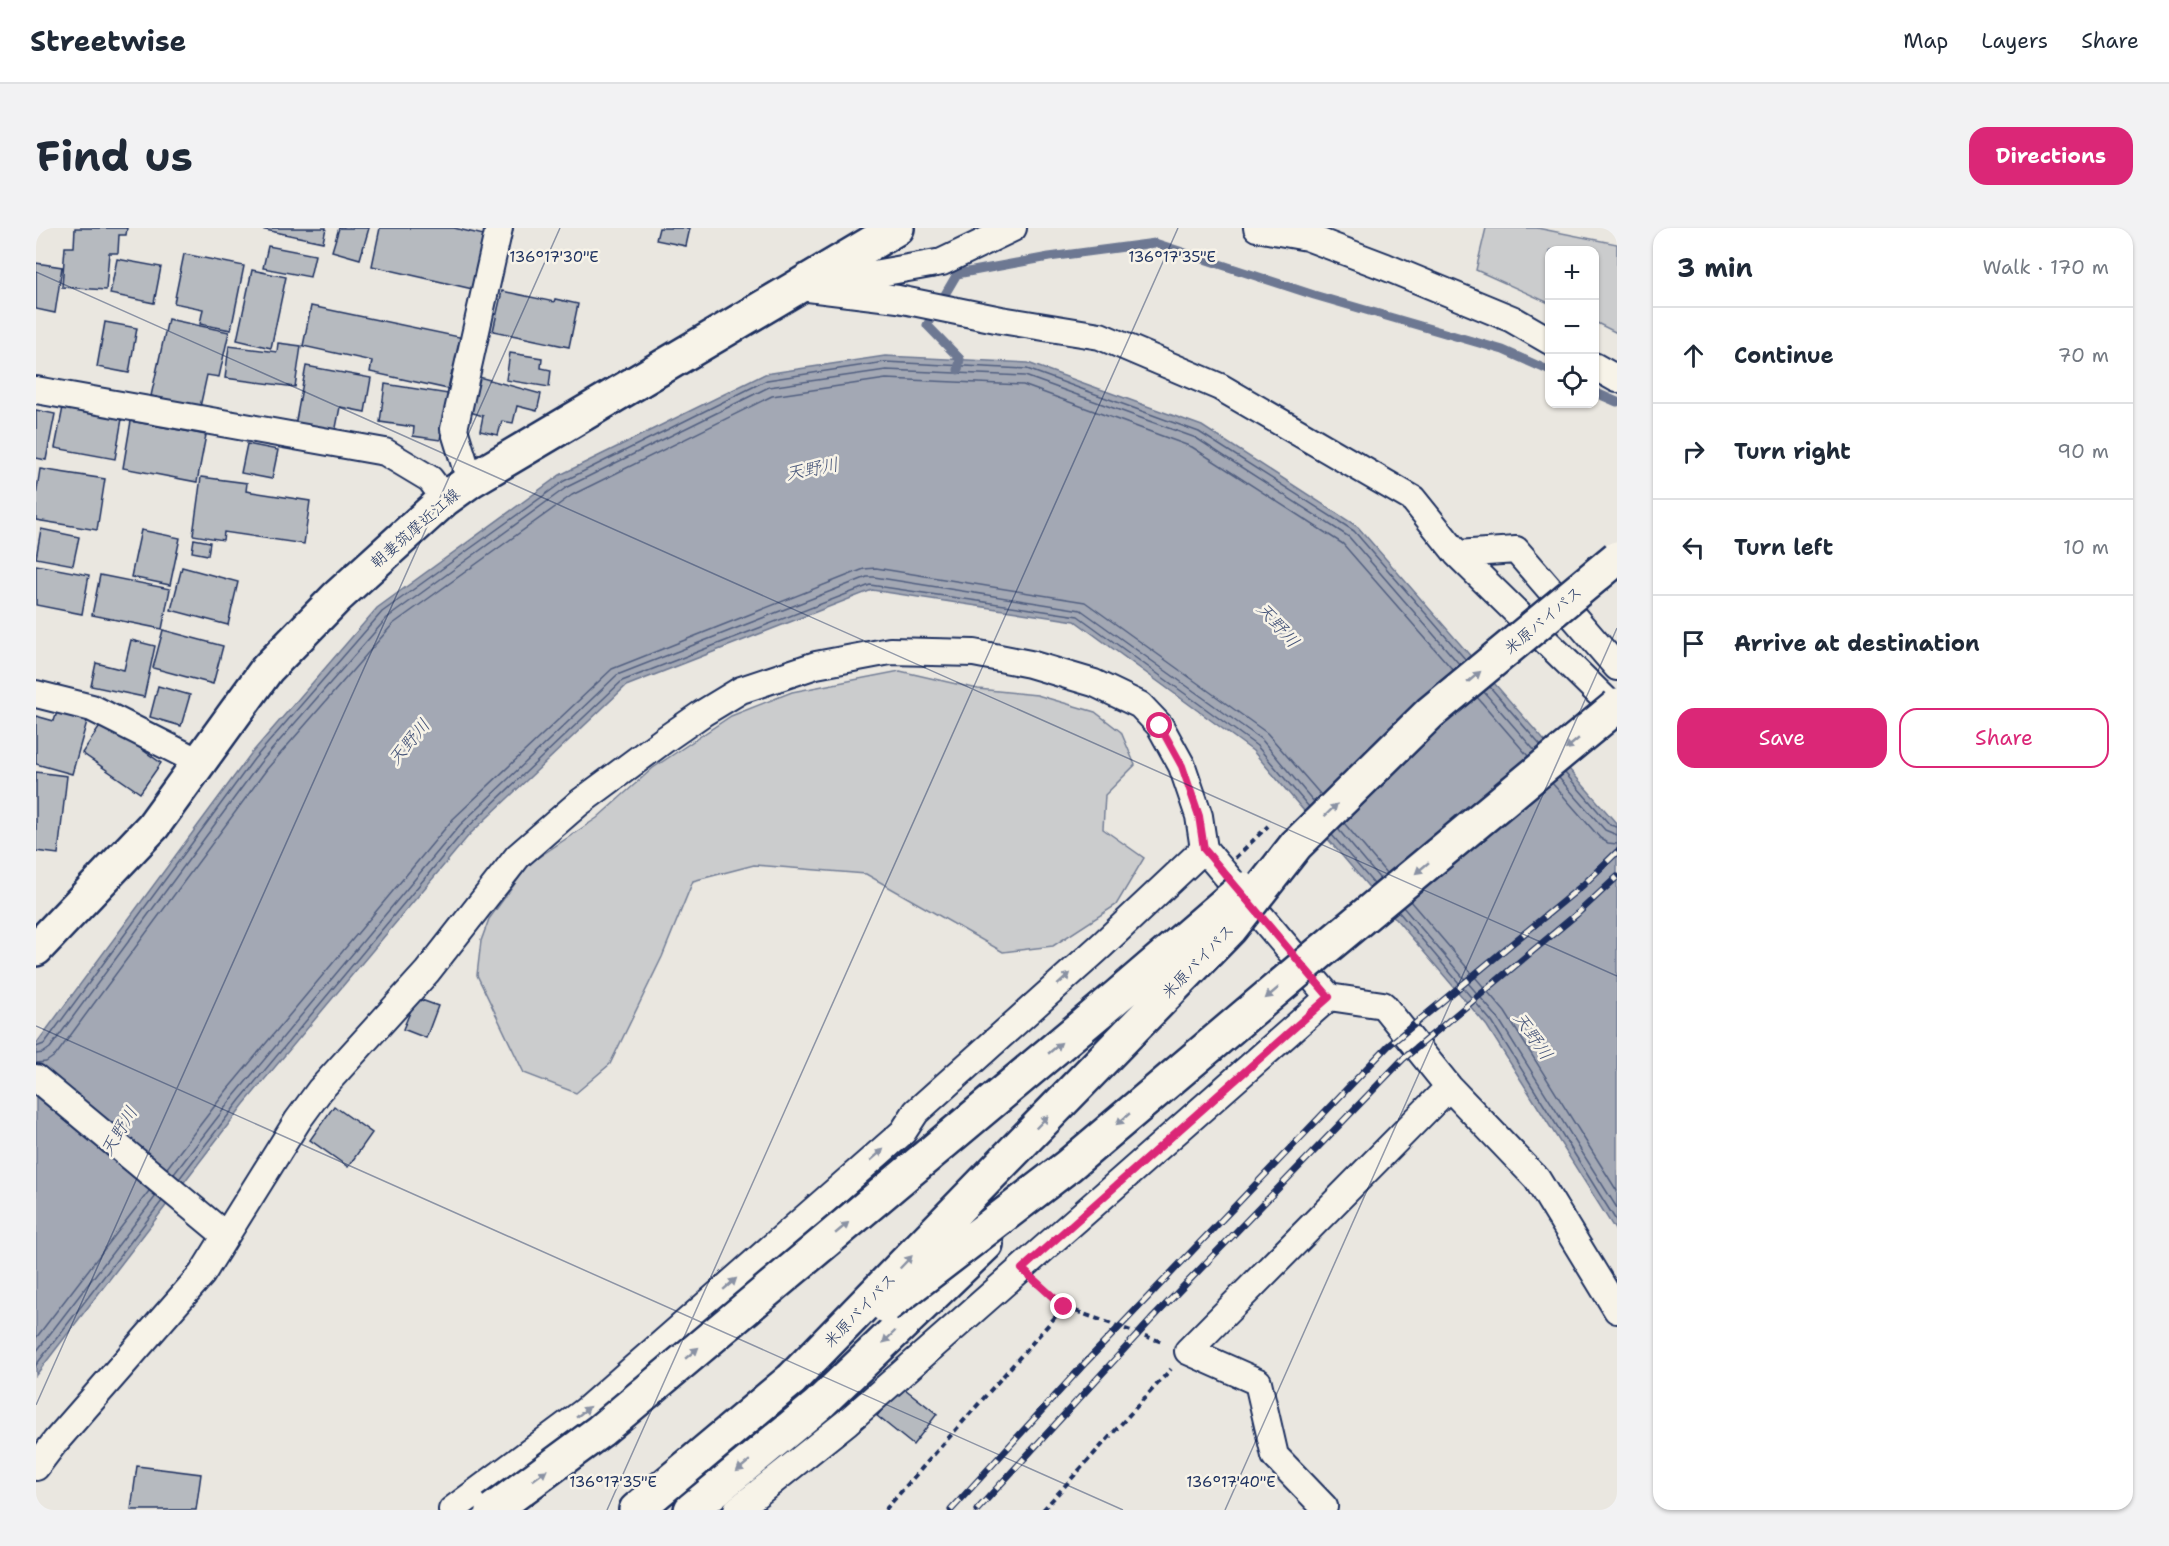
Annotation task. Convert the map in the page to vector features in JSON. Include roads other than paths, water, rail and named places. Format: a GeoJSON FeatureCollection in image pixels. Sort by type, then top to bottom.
{"type":"FeatureCollection","features":[{"type":"Feature","properties":{"kind":"main road","name":"朝妻筑摩近江線"},"geometry":{"type":"LineString","coordinates":[[36,949],[153,826],[267,669],[337,597],[458,490],[897,228]]}},
{"type":"Feature","properties":{"kind":"main road","name":"米原バイパス"},"geometry":{"type":"LineString","coordinates":[[792,1379],[1230,929],[1296,844],[1430,713],[1617,558]]}},
{"type":"Feature","properties":{"kind":"main road","name":"米原バイパス"},"geometry":{"type":"LineString","coordinates":[[636,1510],[792,1379],[1068,1166],[1317,955],[1617,706]]}},
{"type":"Feature","properties":{"kind":"main road"},"geometry":{"type":"LineString","coordinates":[[493,1510],[600,1431],[1296,844]]}},
{"type":"Feature","properties":{"kind":"main road"},"geometry":{"type":"LineString","coordinates":[[691,1510],[818,1404],[1068,1166]]}},
{"type":"Feature","properties":{"kind":"street"},"geometry":{"type":"LineString","coordinates":[[36,390],[385,452],[430,479],[458,490],[454,429],[499,228]]}},
{"type":"Feature","properties":{"kind":"street"},"geometry":{"type":"LineString","coordinates":[[800,287],[942,262],[1013,228]]}},
{"type":"Feature","properties":{"kind":"street"},"geometry":{"type":"LineString","coordinates":[[1257,228],[1307,237],[1512,319],[1545,337]]}},
{"type":"Feature","properties":{"kind":"street"},"geometry":{"type":"LineString","coordinates":[[800,287],[898,299],[1001,320],[1100,336],[1220,387],[1413,499],[1457,554],[1617,711]]}},
{"type":"Feature","properties":{"kind":"street"},"geometry":{"type":"LineString","coordinates":[[1599,369],[1617,379]]}},
{"type":"Feature","properties":{"kind":"street"},"geometry":{"type":"LineString","coordinates":[[1457,554],[1516,550],[1617,667]]}},
{"type":"Feature","properties":{"kind":"street"},"geometry":{"type":"LineString","coordinates":[[36,1467],[202,1274],[298,1120],[320,1090],[427,972],[518,856],[579,803],[703,713],[741,690],[816,665],[890,651],[974,653],[1030,664],[1094,682],[1140,705],[1160,726],[1182,766],[1199,816],[1204,849],[1329,997],[1383,1005],[1449,1087],[1537,1179],[1617,1310]]}},
{"type":"Feature","properties":{"kind":"street"},"geometry":{"type":"LineString","coordinates":[[36,694],[92,708],[199,762]]}},
{"type":"Feature","properties":{"kind":"street"},"geometry":{"type":"LineString","coordinates":[[452,1510],[585,1411],[894,1140],[903,1132],[916,1112],[1102,945],[1204,849]]}},
{"type":"Feature","properties":{"kind":"street"},"geometry":{"type":"LineString","coordinates":[[737,1510],[847,1422],[1329,997]]}},
{"type":"Feature","properties":{"kind":"street"},"geometry":{"type":"LineString","coordinates":[[36,1078],[225,1235]]}},
{"type":"Feature","properties":{"kind":"street"},"geometry":{"type":"LineString","coordinates":[[1323,1510],[1324,1507],[1275,1456],[1258,1382],[1188,1351],[1449,1087]]}},
{"type":"Feature","properties":{"kind":"water","name":"天野川"},"geometry":{"type":"Polygon","coordinates":[[[885,356],[1028,363],[1202,426],[1358,527],[1617,824],[1617,1233],[1487,1026],[1253,751],[1075,621],[872,590],[626,686],[470,834],[244,1104],[36,1375],[36,1044],[250,755],[377,608],[560,475],[765,374],[885,356]]]}},
{"type":"Feature","properties":{"kind":"waterway"},"geometry":{"type":"LineString","coordinates":[[958,370],[960,359],[927,325],[957,274],[1049,257],[1155,243],[1314,295],[1503,350],[1545,369]]}},
{"type":"Feature","properties":{"kind":"waterway"},"geometry":{"type":"LineString","coordinates":[[1599,394],[1617,402]]}},
{"type":"Feature","properties":{"kind":"railway"},"geometry":{"type":"LineString","coordinates":[[951,1510],[1086,1362],[1388,1046],[1583,885],[1617,852]]}},
{"type":"Feature","properties":{"kind":"railway"},"geometry":{"type":"LineString","coordinates":[[977,1510],[1151,1320],[1403,1059],[1577,914],[1617,877]]}}]}
